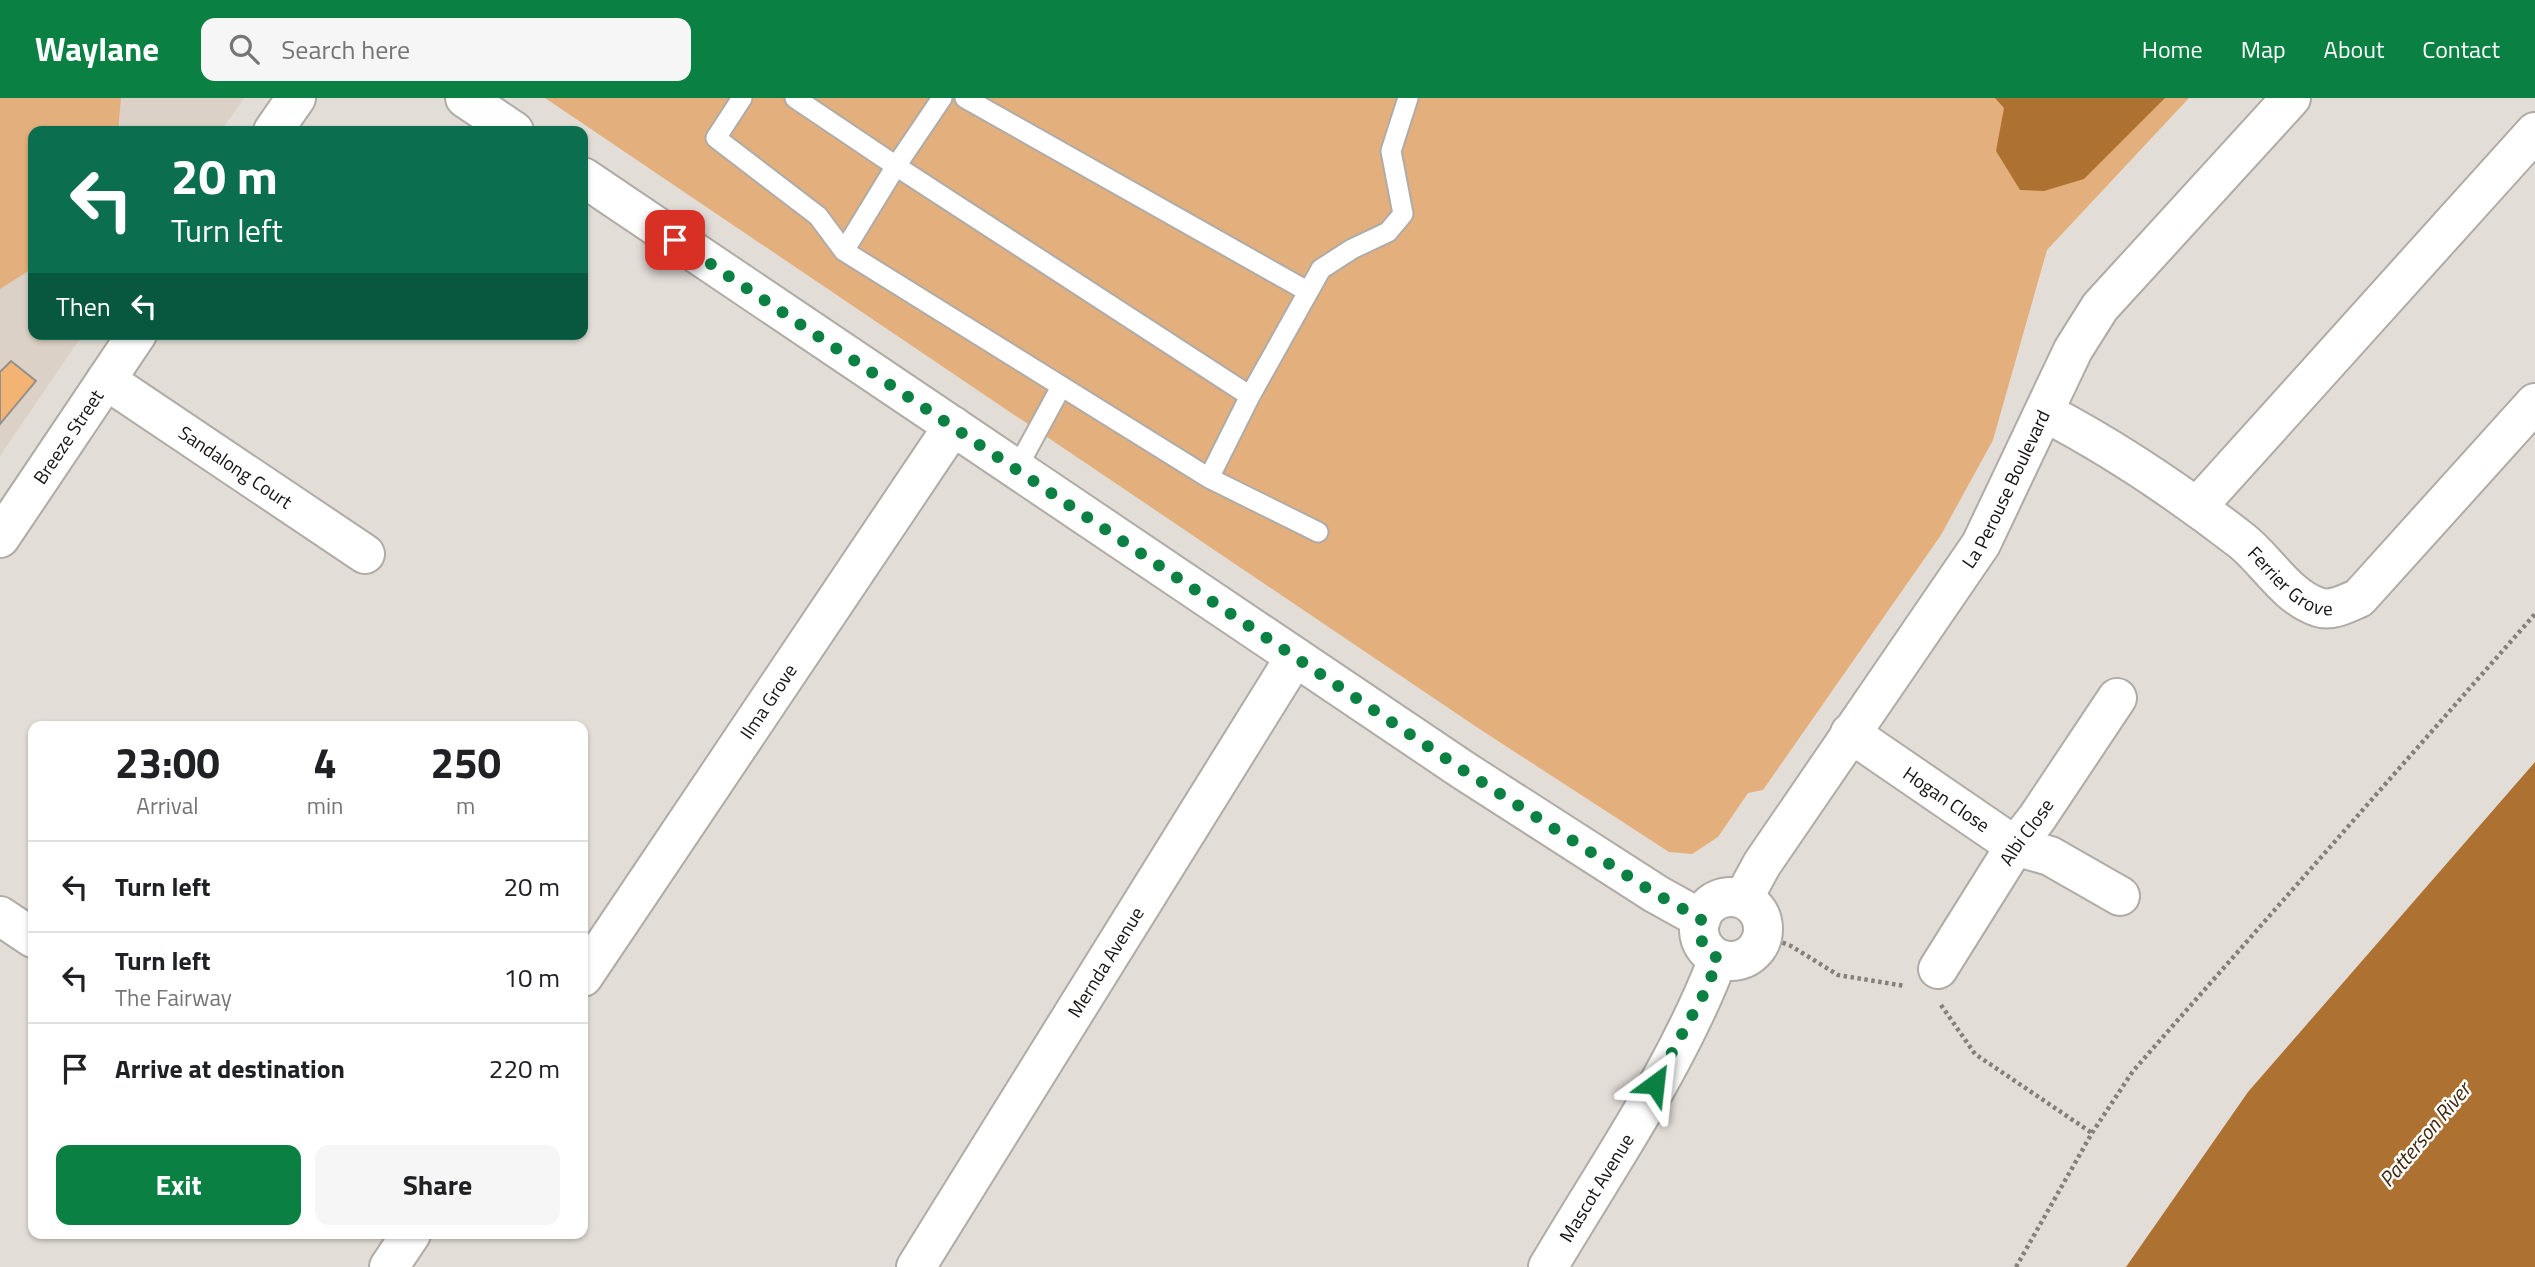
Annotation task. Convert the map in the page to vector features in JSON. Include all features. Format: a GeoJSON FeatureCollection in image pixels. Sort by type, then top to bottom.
{"type":"FeatureCollection","features":[{"type":"Feature","properties":{"kind":"street"},"geometry":{"type":"LineString","coordinates":[[276,126],[296,98]]}},
{"type":"Feature","properties":{"kind":"street"},"geometry":{"type":"LineString","coordinates":[[465,98],[507,126]]}},
{"type":"Feature","properties":{"kind":"street","name":"La Perouse Boulevard"},"geometry":{"type":"LineString","coordinates":[[1743,899],[1762,864],[1981,544],[2046,413],[2073,350],[2100,307],[2291,98]]}},
{"type":"Feature","properties":{"kind":"street"},"geometry":{"type":"LineString","coordinates":[[2197,507],[2535,132]]}},
{"type":"Feature","properties":{"kind":"street"},"geometry":{"type":"LineString","coordinates":[[588,180],[1295,657],[1591,853],[1701,919]]}},
{"type":"Feature","properties":{"kind":"street","name":"Breeze Street"},"geometry":{"type":"LineString","coordinates":[[0,538],[133,340]]}},
{"type":"Feature","properties":{"kind":"street","name":"Sandalong Court"},"geometry":{"type":"LineString","coordinates":[[106,380],[365,554]]}},
{"type":"Feature","properties":{"kind":"street","name":"Ferrier Grove"},"geometry":{"type":"LineString","coordinates":[[2046,413],[2103,442],[2197,507],[2245,544],[2296,594],[2320,608],[2338,607],[2359,598],[2535,403]]}},
{"type":"Feature","properties":{"kind":"street","name":"Ilma Grove"},"geometry":{"type":"LineString","coordinates":[[588,970],[953,426]]}},
{"type":"Feature","properties":{"kind":"street","name":"Mernda Avenue"},"geometry":{"type":"LineString","coordinates":[[916,1267],[1295,657]]}},
{"type":"Feature","properties":{"kind":"street","name":"Albi Close"},"geometry":{"type":"LineString","coordinates":[[1931,986],[2015,846],[2118,698]]}},
{"type":"Feature","properties":{"kind":"street","name":"Hogan Close"},"geometry":{"type":"LineString","coordinates":[[1850,733],[2015,846],[2050,856],[2120,897]]}},
{"type":"Feature","properties":{"kind":"street"},"geometry":{"type":"LineString","coordinates":[[1720,899],[1743,899],[1757,909],[1762,917],[1763,935],[1755,952],[1748,957],[1731,961],[1718,959],[1702,944],[1701,919],[1707,908],[1720,899]]}},
{"type":"Feature","properties":{"kind":"street"},"geometry":{"type":"LineString","coordinates":[[0,916],[28,935]]}},
{"type":"Feature","properties":{"kind":"street","name":"Mascot Avenue"},"geometry":{"type":"LineString","coordinates":[[1548,1267],[1669,1061],[1707,988],[1718,959]]}},
{"type":"Feature","properties":{"kind":"street"},"geometry":{"type":"LineString","coordinates":[[389,1267],[408,1239]]}},
{"type":"Feature","properties":{"kind":"lane"},"geometry":{"type":"LineString","coordinates":[[742,98],[716,138],[818,216],[844,251],[1209,478],[1318,532]]}},
{"type":"Feature","properties":{"kind":"lane"},"geometry":{"type":"LineString","coordinates":[[795,98],[1250,396]]}},
{"type":"Feature","properties":{"kind":"lane"},"geometry":{"type":"LineString","coordinates":[[844,251],[942,98]]}},
{"type":"Feature","properties":{"kind":"lane"},"geometry":{"type":"LineString","coordinates":[[965,98],[1307,291]]}},
{"type":"Feature","properties":{"kind":"lane"},"geometry":{"type":"LineString","coordinates":[[1209,478],[1250,396],[1321,270],[1352,249],[1388,232],[1403,214],[1391,151],[1408,98]]}},
{"type":"Feature","properties":{"kind":"lane"},"geometry":{"type":"LineString","coordinates":[[1016,470],[1060,387]]}},
{"type":"Feature","properties":{"kind":"path"},"geometry":{"type":"LineString","coordinates":[[2016,1267],[2092,1133],[2133,1070],[2535,614]]}},
{"type":"Feature","properties":{"kind":"path"},"geometry":{"type":"LineString","coordinates":[[1763,935],[1791,946],[1838,975],[1931,986],[1975,1054],[2092,1133]]}},
{"type":"Feature","properties":{"kind":"shaded area"},"geometry":{"type":"Polygon","coordinates":[[[0,98],[244,98],[224,126],[28,126],[28,340],[79,340],[0,456],[0,98]]]}},
{"type":"Feature","properties":{"kind":"shaded area"},"geometry":{"type":"Polygon","coordinates":[[[0,98],[121,98],[118,126],[28,126],[28,271],[0,289],[0,98]]]}},
{"type":"Feature","properties":{"kind":"shaded area"},"geometry":{"type":"Polygon","coordinates":[[[545,98],[2189,98],[2047,250],[1993,440],[1941,535],[1763,790],[1748,793],[1718,837],[1692,854],[1669,852],[1478,728],[545,98]]]}},
{"type":"Feature","properties":{"kind":"water"},"geometry":{"type":"Polygon","coordinates":[[[1995,98],[2165,98],[2084,179],[2044,191],[2020,190],[1996,151],[2004,108],[1995,98]]]}},
{"type":"Feature","properties":{"kind":"water","name":"Patterson River"},"geometry":{"type":"Polygon","coordinates":[[[2535,762],[2535,1267],[2126,1267],[2248,1092],[2535,762]]]}},
{"type":"Feature","properties":{"kind":"building"},"geometry":{"type":"Polygon","coordinates":[[[11,361],[36,381],[0,424],[0,372],[11,361]]]}},
{"type":"Feature","properties":{"kind":"route"},"geometry":{"type":"LineString","coordinates":[[675,240],[1463,770],[1656,894],[1701,919],[1699,932],[1702,944],[1718,959],[1707,988],[1655,1084]]}}]}
